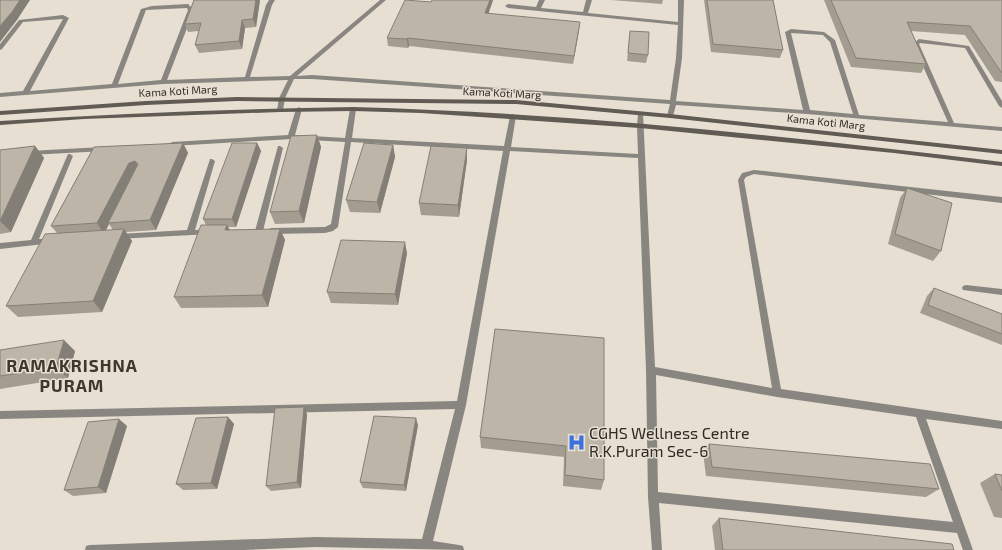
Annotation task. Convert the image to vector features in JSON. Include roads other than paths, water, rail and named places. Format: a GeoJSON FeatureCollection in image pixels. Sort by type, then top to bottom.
{"type":"FeatureCollection","features":[{"type":"Feature","properties":{"kind":"street"},"geometry":{"type":"LineString","coordinates":[[247,79],[269,5],[272,0]]}},
{"type":"Feature","properties":{"kind":"street"},"geometry":{"type":"LineString","coordinates":[[280,110],[282,98],[292,77],[382,0]]}},
{"type":"Feature","properties":{"kind":"street"},"geometry":{"type":"LineString","coordinates":[[538,9],[542,0]]}},
{"type":"Feature","properties":{"kind":"street"},"geometry":{"type":"LineString","coordinates":[[585,14],[589,0]]}},
{"type":"Feature","properties":{"kind":"street"},"geometry":{"type":"LineString","coordinates":[[670,116],[674,102],[681,24],[681,0]]}},
{"type":"Feature","properties":{"kind":"street"},"geometry":{"type":"LineString","coordinates":[[114,86],[146,6],[186,6],[191,8],[163,82]]}},
{"type":"Feature","properties":{"kind":"street"},"geometry":{"type":"LineString","coordinates":[[508,6],[681,24]]}},
{"type":"Feature","properties":{"kind":"street"},"geometry":{"type":"LineString","coordinates":[[0,48],[19,22],[23,20],[66,18],[25,94]]}},
{"type":"Feature","properties":{"kind":"street"},"geometry":{"type":"LineString","coordinates":[[807,112],[788,32],[791,31],[824,34],[833,40],[856,115]]}},
{"type":"Feature","properties":{"kind":"street"},"geometry":{"type":"LineString","coordinates":[[952,125],[916,44],[919,42],[966,47],[1002,106]]}},
{"type":"Feature","properties":{"kind":"street"},"geometry":{"type":"LineString","coordinates":[[0,95],[163,82],[312,77],[856,115],[1002,130]]}},
{"type":"Feature","properties":{"kind":"street","name":"Kama Koti Marg"},"geometry":{"type":"LineString","coordinates":[[0,113],[146,103],[282,98],[516,102],[670,116],[1002,152]]}},
{"type":"Feature","properties":{"kind":"street"},"geometry":{"type":"LineString","coordinates":[[291,137],[299,109]]}},
{"type":"Feature","properties":{"kind":"street","name":"Kama Koti Marg"},"geometry":{"type":"LineString","coordinates":[[0,123],[84,117],[299,109],[353,109],[513,116],[640,126],[894,151],[1002,164]]}},
{"type":"Feature","properties":{"kind":"street"},"geometry":{"type":"LineString","coordinates":[[280,148],[255,231],[325,230],[334,227],[336,225],[353,109]]}},
{"type":"Feature","properties":{"kind":"street"},"geometry":{"type":"LineString","coordinates":[[641,114],[640,126],[651,370],[654,497],[657,550]]}},
{"type":"Feature","properties":{"kind":"street"},"geometry":{"type":"LineString","coordinates":[[426,545],[461,405],[513,116]]}},
{"type":"Feature","properties":{"kind":"street"},"geometry":{"type":"LineString","coordinates":[[165,145],[291,137],[642,156]]}},
{"type":"Feature","properties":{"kind":"street"},"geometry":{"type":"LineString","coordinates":[[24,154],[110,148]]}},
{"type":"Feature","properties":{"kind":"street"},"geometry":{"type":"LineString","coordinates":[[34,242],[70,156]]}},
{"type":"Feature","properties":{"kind":"street"},"geometry":{"type":"LineString","coordinates":[[190,233],[212,162]]}},
{"type":"Feature","properties":{"kind":"street"},"geometry":{"type":"LineString","coordinates":[[777,393],[741,180],[744,175],[754,172],[1002,200]]}},
{"type":"Feature","properties":{"kind":"street"},"geometry":{"type":"LineString","coordinates":[[108,237],[213,232]]}},
{"type":"Feature","properties":{"kind":"street"},"geometry":{"type":"LineString","coordinates":[[0,246],[56,241]]}},
{"type":"Feature","properties":{"kind":"street"},"geometry":{"type":"LineString","coordinates":[[966,288],[1002,292]]}},
{"type":"Feature","properties":{"kind":"street"},"geometry":{"type":"LineString","coordinates":[[651,370],[777,393],[1002,425]]}},
{"type":"Feature","properties":{"kind":"street"},"geometry":{"type":"LineString","coordinates":[[0,415],[461,405]]}},
{"type":"Feature","properties":{"kind":"street"},"geometry":{"type":"LineString","coordinates":[[920,414],[968,550]]}},
{"type":"Feature","properties":{"kind":"street"},"geometry":{"type":"LineString","coordinates":[[654,497],[959,528]]}},
{"type":"Feature","properties":{"kind":"street"},"geometry":{"type":"LineString","coordinates":[[90,550],[316,542],[426,545],[459,550]]}},
{"type":"Feature","properties":{"kind":"place","name":"CGHS Wellness Centre R.K.Puram Sec-6"},"geometry":{"type":"Point","coordinates":[576,442]}},
{"type":"Feature","properties":{"kind":"district","name":"RAMAKRISHNA PURAM"},"geometry":{"type":"Point","coordinates":[72,376]}}]}
